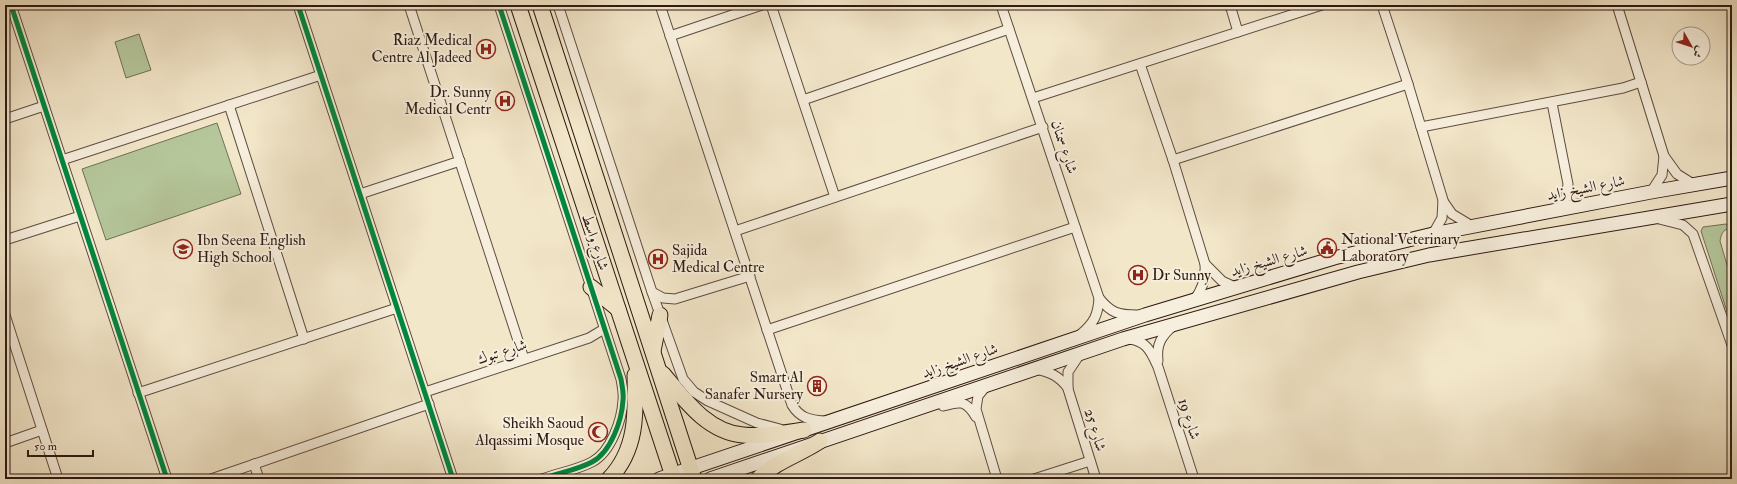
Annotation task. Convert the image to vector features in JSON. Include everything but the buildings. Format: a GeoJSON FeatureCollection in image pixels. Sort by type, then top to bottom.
{"type":"FeatureCollection","features":[{"type":"Feature","properties":{"kind":"main road","name":"شارع واسط"},"geometry":{"type":"LineString","coordinates":[[518,5],[634,356],[668,477]]}},
{"type":"Feature","properties":{"kind":"main road","name":"شارع واسط"},"geometry":{"type":"LineString","coordinates":[[540,5],[692,474]]}},
{"type":"Feature","properties":{"kind":"main road","name":"شارع الشيخ زايد"},"geometry":{"type":"LineString","coordinates":[[668,477],[692,474],[804,430],[1145,315],[1334,258],[1472,226],[1732,178]]}},
{"type":"Feature","properties":{"kind":"main road","name":"شارع الشيخ زايد"},"geometry":{"type":"LineString","coordinates":[[710,479],[1123,339],[1358,272],[1429,255],[1732,204]]}},
{"type":"Feature","properties":{"kind":"main road"},"geometry":{"type":"LineString","coordinates":[[591,287],[618,309]]}},
{"type":"Feature","properties":{"kind":"main road"},"geometry":{"type":"LineString","coordinates":[[653,352],[660,315]]}},
{"type":"Feature","properties":{"kind":"main road"},"geometry":{"type":"LineString","coordinates":[[609,479],[622,462],[631,445],[636,411],[634,356]]}},
{"type":"Feature","properties":{"kind":"main road"},"geometry":{"type":"LineString","coordinates":[[659,369],[696,411],[707,420],[724,430],[752,436],[804,430]]}},
{"type":"Feature","properties":{"kind":"main road"},"geometry":{"type":"LineString","coordinates":[[758,479],[774,466],[801,454],[820,441]]}},
{"type":"Feature","properties":{"kind":"street"},"geometry":{"type":"LineString","coordinates":[[11,5],[167,479]]}},
{"type":"Feature","properties":{"kind":"street"},"geometry":{"type":"LineString","coordinates":[[298,5],[453,479]]}},
{"type":"Feature","properties":{"kind":"street"},"geometry":{"type":"LineString","coordinates":[[409,5],[524,359]]}},
{"type":"Feature","properties":{"kind":"street"},"geometry":{"type":"LineString","coordinates":[[499,5],[621,378],[624,400],[619,420],[611,439],[603,452],[592,462],[542,479]]}},
{"type":"Feature","properties":{"kind":"street"},"geometry":{"type":"LineString","coordinates":[[558,5],[682,379],[694,392],[708,401],[766,426],[804,430]]}},
{"type":"Feature","properties":{"kind":"street"},"geometry":{"type":"LineString","coordinates":[[660,5],[792,405],[804,418],[829,422]]}},
{"type":"Feature","properties":{"kind":"street"},"geometry":{"type":"LineString","coordinates":[[670,36],[762,5]]}},
{"type":"Feature","properties":{"kind":"street"},"geometry":{"type":"LineString","coordinates":[[770,5],[836,198]]}},
{"type":"Feature","properties":{"kind":"street","name":"شارع سمنان"},"geometry":{"type":"LineString","coordinates":[[1001,5],[1099,298],[1095,319],[1089,328],[1077,338]]}},
{"type":"Feature","properties":{"kind":"street"},"geometry":{"type":"LineString","coordinates":[[1230,5],[1238,32]]}},
{"type":"Feature","properties":{"kind":"street"},"geometry":{"type":"LineString","coordinates":[[1033,98],[1322,5]]}},
{"type":"Feature","properties":{"kind":"street"},"geometry":{"type":"LineString","coordinates":[[1617,5],[1664,156],[1676,174],[1693,184]]}},
{"type":"Feature","properties":{"kind":"street"},"geometry":{"type":"LineString","coordinates":[[1385,6],[1443,200],[1452,214],[1472,226]]}},
{"type":"Feature","properties":{"kind":"street"},"geometry":{"type":"LineString","coordinates":[[803,100],[1009,29]]}},
{"type":"Feature","properties":{"kind":"street"},"geometry":{"type":"LineString","coordinates":[[1140,64],[1173,160],[1205,264],[1205,280],[1199,294],[1194,300]]}},
{"type":"Feature","properties":{"kind":"street"},"geometry":{"type":"LineString","coordinates":[[62,160],[321,75]]}},
{"type":"Feature","properties":{"kind":"street"},"geometry":{"type":"LineString","coordinates":[[1421,127],[1552,103],[1623,88],[1641,82]]}},
{"type":"Feature","properties":{"kind":"street"},"geometry":{"type":"LineString","coordinates":[[1173,160],[1408,84]]}},
{"type":"Feature","properties":{"kind":"street"},"geometry":{"type":"LineString","coordinates":[[1552,103],[1568,184],[1566,198],[1559,210]]}},
{"type":"Feature","properties":{"kind":"street"},"geometry":{"type":"LineString","coordinates":[[229,105],[304,338]]}},
{"type":"Feature","properties":{"kind":"street"},"geometry":{"type":"LineString","coordinates":[[5,119],[44,106]]}},
{"type":"Feature","properties":{"kind":"street"},"geometry":{"type":"LineString","coordinates":[[735,232],[1043,127]]}},
{"type":"Feature","properties":{"kind":"street"},"geometry":{"type":"LineString","coordinates":[[1651,192],[1662,175],[1664,156]]}},
{"type":"Feature","properties":{"kind":"street"},"geometry":{"type":"LineString","coordinates":[[360,194],[460,161]]}},
{"type":"Feature","properties":{"kind":"street"},"geometry":{"type":"LineString","coordinates":[[1433,234],[1442,218],[1443,200]]}},
{"type":"Feature","properties":{"kind":"street"},"geometry":{"type":"LineString","coordinates":[[5,240],[80,216]]}},
{"type":"Feature","properties":{"kind":"street"},"geometry":{"type":"LineString","coordinates":[[1654,217],[1683,225],[1693,234],[1732,345]]}},
{"type":"Feature","properties":{"kind":"street"},"geometry":{"type":"LineString","coordinates":[[767,330],[1076,227]]}},
{"type":"Feature","properties":{"kind":"street"},"geometry":{"type":"LineString","coordinates":[[1205,264],[1215,276],[1235,287]]}},
{"type":"Feature","properties":{"kind":"street"},"geometry":{"type":"LineString","coordinates":[[652,292],[663,298],[675,299],[750,276]]}},
{"type":"Feature","properties":{"kind":"street","name":"شارع سمنان"},"geometry":{"type":"LineString","coordinates":[[1099,298],[1106,306],[1116,313],[1127,315],[1145,315]]}},
{"type":"Feature","properties":{"kind":"street"},"geometry":{"type":"LineString","coordinates":[[660,315],[675,299]]}},
{"type":"Feature","properties":{"kind":"street"},"geometry":{"type":"LineString","coordinates":[[138,393],[397,308]]}},
{"type":"Feature","properties":{"kind":"street"},"geometry":{"type":"LineString","coordinates":[[5,315],[8,335],[58,479]]}},
{"type":"Feature","properties":{"kind":"street"},"geometry":{"type":"LineString","coordinates":[[1158,367],[1158,344],[1166,332],[1176,323]]}},
{"type":"Feature","properties":{"kind":"street","name":"شارع تبوك"},"geometry":{"type":"LineString","coordinates":[[425,392],[589,338],[604,329]]}},
{"type":"Feature","properties":{"kind":"street"},"geometry":{"type":"LineString","coordinates":[[589,338],[596,339],[610,345]]}},
{"type":"Feature","properties":{"kind":"street"},"geometry":{"type":"LineString","coordinates":[[1123,339],[1135,340],[1144,344],[1151,351],[1158,367]]}},
{"type":"Feature","properties":{"kind":"street","name":"شارع 25"},"geometry":{"type":"LineString","coordinates":[[1068,389],[1068,372],[1081,353]]}},
{"type":"Feature","properties":{"kind":"street","name":"شارع 19"},"geometry":{"type":"LineString","coordinates":[[1158,367],[1194,479]]}},
{"type":"Feature","properties":{"kind":"street","name":"شارع 25"},"geometry":{"type":"LineString","coordinates":[[1034,368],[1055,374],[1062,380],[1068,389],[1096,479]]}},
{"type":"Feature","properties":{"kind":"street"},"geometry":{"type":"LineString","coordinates":[[988,384],[980,392],[976,400],[976,409],[978,421],[996,479]]}},
{"type":"Feature","properties":{"kind":"street"},"geometry":{"type":"LineString","coordinates":[[924,406],[939,407],[954,403],[962,403],[969,406],[978,421]]}},
{"type":"Feature","properties":{"kind":"street"},"geometry":{"type":"LineString","coordinates":[[211,479],[429,404]]}},
{"type":"Feature","properties":{"kind":"street"},"geometry":{"type":"LineString","coordinates":[[5,443],[42,430]]}},
{"type":"Feature","properties":{"kind":"street"},"geometry":{"type":"LineString","coordinates":[[1034,479],[1090,461]]}},
{"type":"Feature","properties":{"kind":"street"},"geometry":{"type":"LineString","coordinates":[[254,464],[259,479]]}},
{"type":"Feature","properties":{"kind":"green space"},"geometry":{"type":"Polygon","coordinates":[[[139,34],[151,70],[126,78],[115,42],[139,34]]]}},
{"type":"Feature","properties":{"kind":"green space"},"geometry":{"type":"Polygon","coordinates":[[[217,123],[241,194],[106,240],[82,169],[217,123]]]}},
{"type":"Feature","properties":{"kind":"green space"},"geometry":{"type":"Polygon","coordinates":[[[1726,224],[1729,229],[1725,230],[1720,241],[1732,282],[1731,324],[1701,231],[1703,227],[1726,224]]]}},
{"type":"Feature","properties":{"kind":"cycle path"},"geometry":{"type":"LineString","coordinates":[[11,5],[167,479]]}},
{"type":"Feature","properties":{"kind":"cycle path"},"geometry":{"type":"LineString","coordinates":[[298,5],[453,479]]}},
{"type":"Feature","properties":{"kind":"cycle path"},"geometry":{"type":"LineString","coordinates":[[499,5],[621,379],[623,392],[622,408],[618,426],[605,451],[599,457],[586,465],[542,479]]}},
{"type":"Feature","properties":{"kind":"place","name":"Riaz Medical Centre Al Jadeed"},"geometry":{"type":"Point","coordinates":[486,49]}},
{"type":"Feature","properties":{"kind":"place","name":"Dr. Sunny Medical Centr"},"geometry":{"type":"Point","coordinates":[505,101]}},
{"type":"Feature","properties":{"kind":"place","name":"National Veterinary Laboratory"},"geometry":{"type":"Point","coordinates":[1327,248]}},
{"type":"Feature","properties":{"kind":"place","name":"Ibn Seena English High School"},"geometry":{"type":"Point","coordinates":[183,249]}},
{"type":"Feature","properties":{"kind":"place","name":"Sajida Medical Centre"},"geometry":{"type":"Point","coordinates":[658,259]}},
{"type":"Feature","properties":{"kind":"place","name":"Dr Sunny"},"geometry":{"type":"Point","coordinates":[1138,275]}},
{"type":"Feature","properties":{"kind":"place","name":"Smart Al Sanafer Nursery"},"geometry":{"type":"Point","coordinates":[817,386]}},
{"type":"Feature","properties":{"kind":"place","name":"Sheikh Saoud Alqassimi Mosque"},"geometry":{"type":"Point","coordinates":[598,432]}}]}
